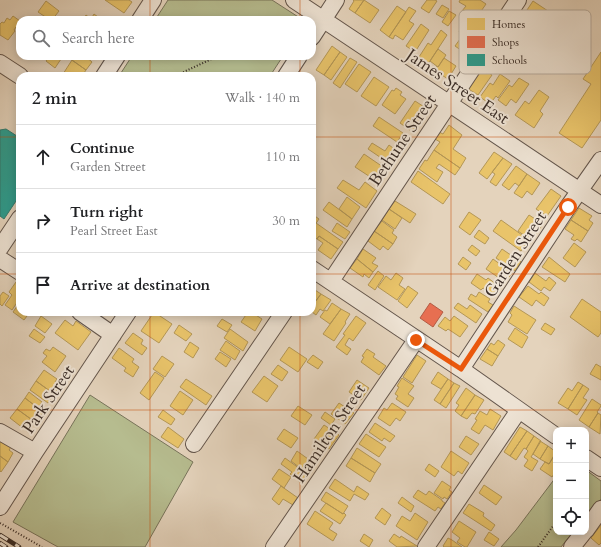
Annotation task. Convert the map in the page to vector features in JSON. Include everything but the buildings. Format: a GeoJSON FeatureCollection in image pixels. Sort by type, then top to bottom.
{"type":"FeatureCollection","features":[{"type":"Feature","properties":{"kind":"street"},"geometry":{"type":"LineString","coordinates":[[143,16],[153,0]]}},
{"type":"Feature","properties":{"kind":"street","name":"James Street East"},"geometry":{"type":"LineString","coordinates":[[294,0],[601,205]]}},
{"type":"Feature","properties":{"kind":"street"},"geometry":{"type":"LineString","coordinates":[[316,30],[336,0]]}},
{"type":"Feature","properties":{"kind":"street","name":"Bethune Street"},"geometry":{"type":"LineString","coordinates":[[511,10],[518,0]]}},
{"type":"Feature","properties":{"kind":"street"},"geometry":{"type":"LineString","coordinates":[[107,72],[114,60]]}},
{"type":"Feature","properties":{"kind":"street"},"geometry":{"type":"LineString","coordinates":[[289,72],[296,60]]}},
{"type":"Feature","properties":{"kind":"street"},"geometry":{"type":"LineString","coordinates":[[0,63],[16,73]]}},
{"type":"Feature","properties":{"kind":"street","name":"Bethune Street"},"geometry":{"type":"LineString","coordinates":[[330,281],[469,74]]}},
{"type":"Feature","properties":{"kind":"street","name":"Garden Street"},"geometry":{"type":"LineString","coordinates":[[461,369],[568,207],[580,192],[601,160]]}},
{"type":"Feature","properties":{"kind":"street"},"geometry":{"type":"LineString","coordinates":[[0,248],[16,224]]}},
{"type":"Feature","properties":{"kind":"street"},"geometry":{"type":"LineString","coordinates":[[0,259],[16,269]]}},
{"type":"Feature","properties":{"kind":"street"},"geometry":{"type":"LineString","coordinates":[[316,272],[461,369],[553,434]]}},
{"type":"Feature","properties":{"kind":"street"},"geometry":{"type":"LineString","coordinates":[[86,316],[113,334]]}},
{"type":"Feature","properties":{"kind":"street","name":"Park Street"},"geometry":{"type":"LineString","coordinates":[[0,507],[125,316]]}},
{"type":"Feature","properties":{"kind":"street"},"geometry":{"type":"LineString","coordinates":[[194,444],[281,316]]}},
{"type":"Feature","properties":{"kind":"street","name":"Hamilton Street"},"geometry":{"type":"LineString","coordinates":[[274,547],[416,340]]}},
{"type":"Feature","properties":{"kind":"street"},"geometry":{"type":"LineString","coordinates":[[426,547],[519,410]]}},
{"type":"Feature","properties":{"kind":"street"},"geometry":{"type":"LineString","coordinates":[[0,432],[35,452]]}},
{"type":"Feature","properties":{"kind":"street"},"geometry":{"type":"LineString","coordinates":[[589,460],[601,467]]}},
{"type":"Feature","properties":{"kind":"street"},"geometry":{"type":"LineString","coordinates":[[589,526],[601,509]]}},
{"type":"Feature","properties":{"kind":"street"},"geometry":{"type":"LineString","coordinates":[[572,547],[582,535]]}},
{"type":"Feature","properties":{"kind":"path"},"geometry":{"type":"LineString","coordinates":[[184,72],[209,60]]}},
{"type":"Feature","properties":{"kind":"path"},"geometry":{"type":"LineString","coordinates":[[0,523],[42,547]]}},
{"type":"Feature","properties":{"kind":"path"},"geometry":{"type":"LineString","coordinates":[[538,547],[553,526]]}},
{"type":"Feature","properties":{"kind":"green space"},"geometry":{"type":"Polygon","coordinates":[[[168,0],[272,0],[297,16],[158,16],[168,0]]]}},
{"type":"Feature","properties":{"kind":"green space"},"geometry":{"type":"Polygon","coordinates":[[[129,60],[280,60],[273,72],[122,72],[129,60]]]}},
{"type":"Feature","properties":{"kind":"green space"},"geometry":{"type":"Polygon","coordinates":[[[90,395],[193,462],[145,547],[58,547],[13,522],[90,395]]]}},
{"type":"Feature","properties":{"kind":"green space"},"geometry":{"type":"Polygon","coordinates":[[[589,472],[601,481],[601,499],[589,513],[589,472]]]}},
{"type":"Feature","properties":{"kind":"green space"},"geometry":{"type":"Polygon","coordinates":[[[553,481],[553,535],[571,535],[561,547],[501,547],[516,530],[553,481]]]}},
{"type":"Feature","properties":{"kind":"railway"},"geometry":{"type":"LineString","coordinates":[[0,535],[19,547]]}},
{"type":"Feature","properties":{"kind":"railway"},"geometry":{"type":"LineString","coordinates":[[0,543],[6,547]]}},
{"type":"Feature","properties":{"kind":"route"},"geometry":{"type":"LineString","coordinates":[[416,340],[461,369],[568,207]]}}]}
